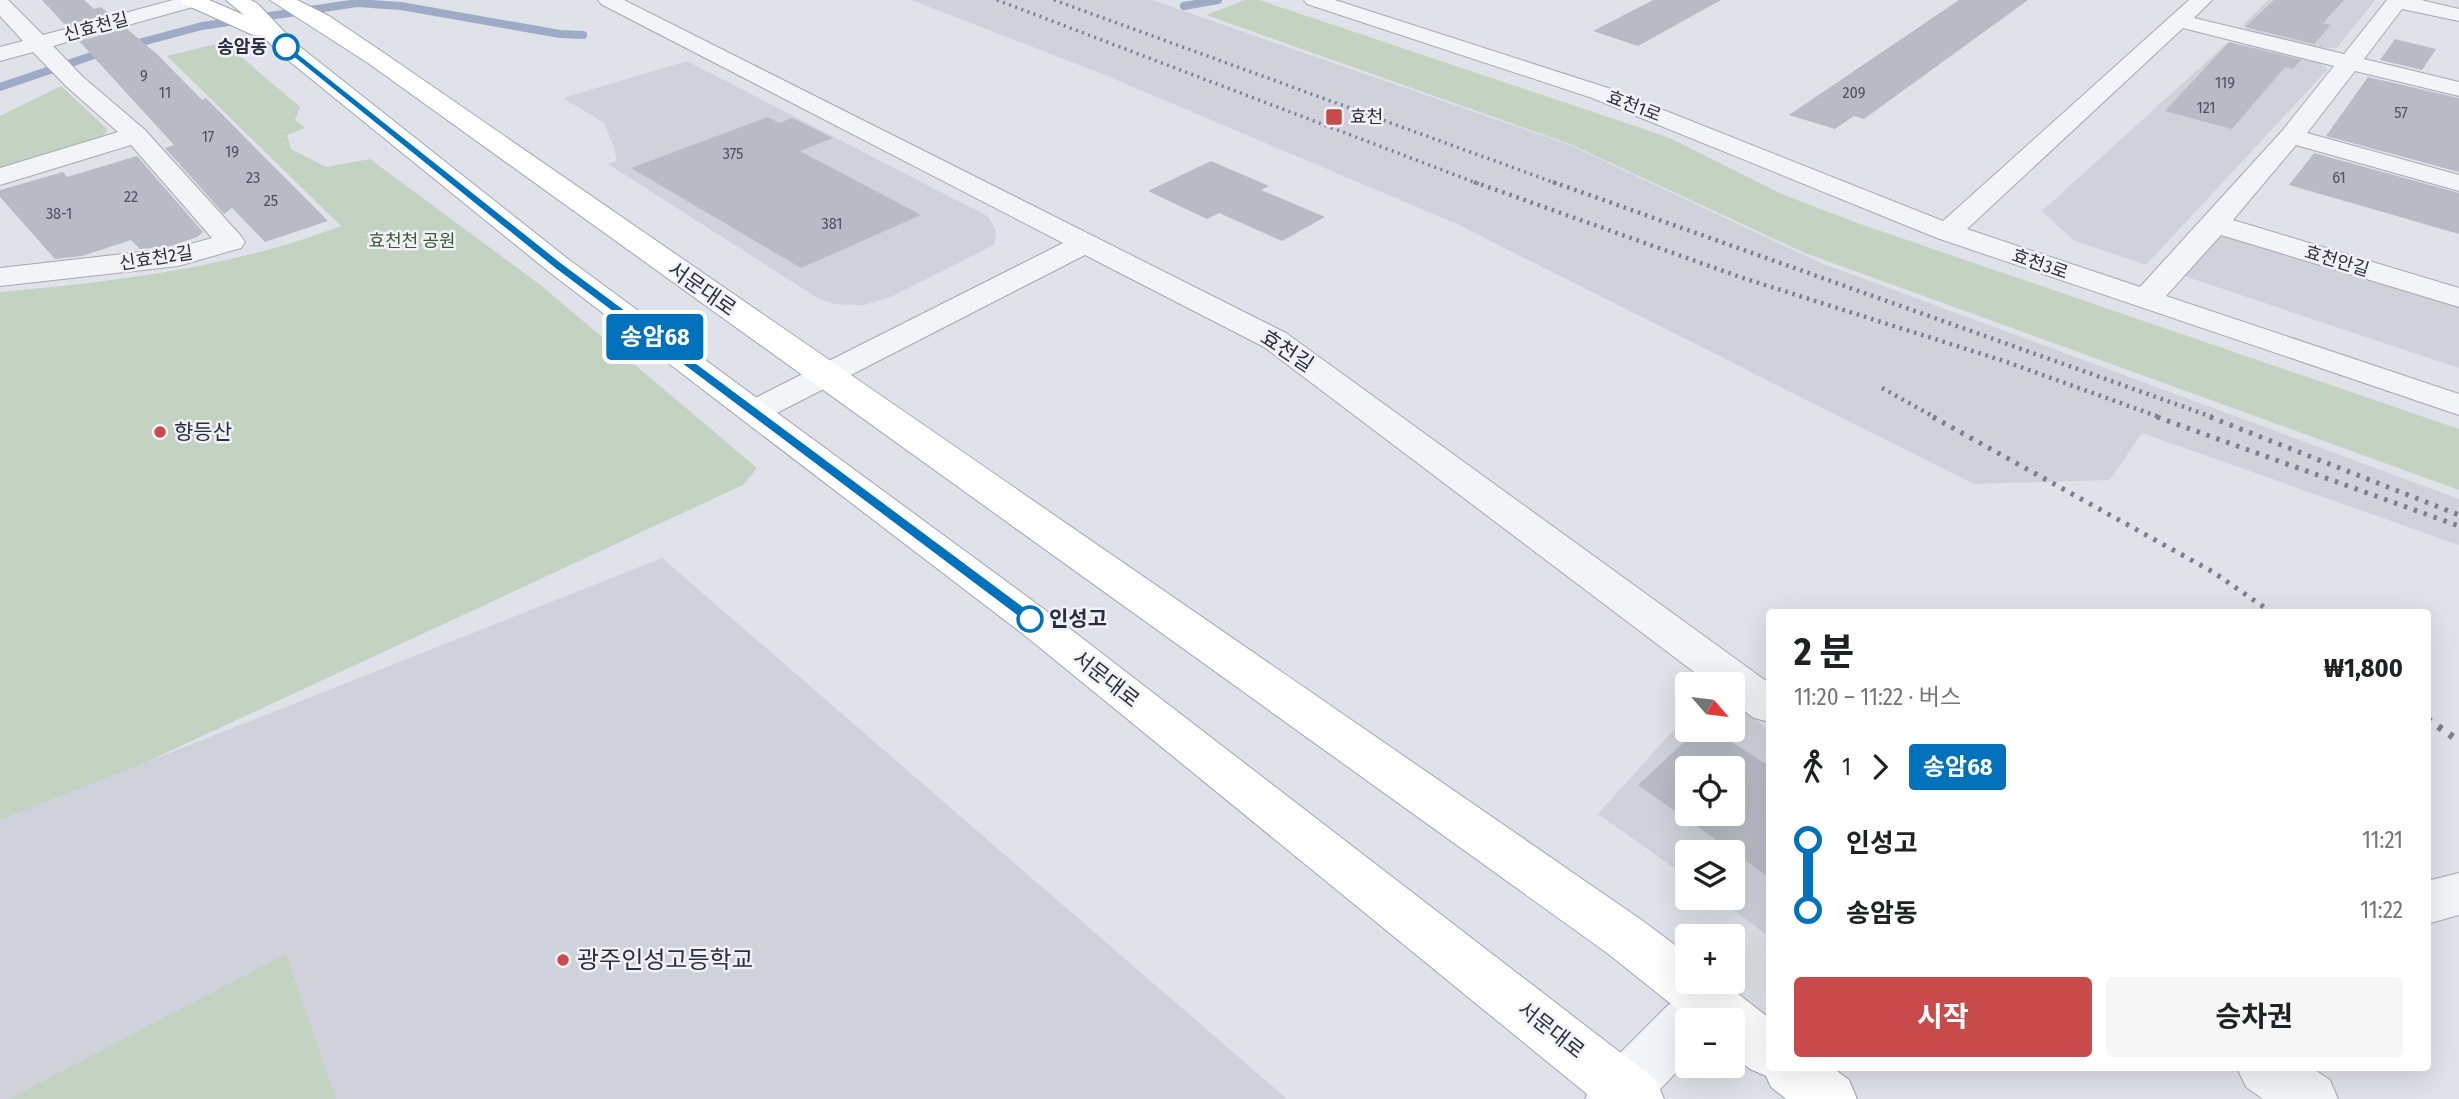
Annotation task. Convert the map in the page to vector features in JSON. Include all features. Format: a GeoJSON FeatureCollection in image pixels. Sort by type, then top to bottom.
{"type":"FeatureCollection","features":[{"type":"Feature","properties":{"kind":"main road"},"geometry":{"type":"LineString","coordinates":[[192,1],[239,9]]}},
{"type":"Feature","properties":{"kind":"main road","name":"서문대로"},"geometry":{"type":"LineString","coordinates":[[291,1],[376,58],[1613,928],[1700,1008]]}},
{"type":"Feature","properties":{"kind":"main road","name":"서문대로"},"geometry":{"type":"LineString","coordinates":[[239,9],[558,265],[1042,628],[1624,1095]]}},
{"type":"Feature","properties":{"kind":"main road","name":"서문대로"},"geometry":{"type":"LineString","coordinates":[[1745,1037],[1766,1049]]}},
{"type":"Feature","properties":{"kind":"main road"},"geometry":{"type":"LineString","coordinates":[[1794,1071],[1829,1099]]}},
{"type":"Feature","properties":{"kind":"street","name":"효천길"},"geometry":{"type":"LineString","coordinates":[[608,0],[1275,340],[1766,704]]}},
{"type":"Feature","properties":{"kind":"street","name":"효천1로"},"geometry":{"type":"LineString","coordinates":[[1314,0],[1600,93],[1947,232]]}},
{"type":"Feature","properties":{"kind":"street"},"geometry":{"type":"LineString","coordinates":[[1947,232],[2201,0]]}},
{"type":"Feature","properties":{"kind":"street","name":"신효천길"},"geometry":{"type":"LineString","coordinates":[[0,54],[46,50],[192,1]]}},
{"type":"Feature","properties":{"kind":"street"},"geometry":{"type":"LineString","coordinates":[[2145,300],[2291,136],[2397,1],[2459,15]]}},
{"type":"Feature","properties":{"kind":"street","name":"신효천2길"},"geometry":{"type":"LineString","coordinates":[[0,4],[9,24],[46,50],[75,82],[136,135],[231,242],[178,257],[10,276],[0,248]]}},
{"type":"Feature","properties":{"kind":"street"},"geometry":{"type":"LineString","coordinates":[[2179,21],[2459,89]]}},
{"type":"Feature","properties":{"kind":"street"},"geometry":{"type":"LineString","coordinates":[[0,177],[136,135]]}},
{"type":"Feature","properties":{"kind":"street"},"geometry":{"type":"LineString","coordinates":[[2291,136],[2459,183]]}},
{"type":"Feature","properties":{"kind":"street","name":"효천안길"},"geometry":{"type":"LineString","coordinates":[[2215,224],[2459,298]]}},
{"type":"Feature","properties":{"kind":"street","name":"효천3로"},"geometry":{"type":"LineString","coordinates":[[1947,232],[2459,405]]}},
{"type":"Feature","properties":{"kind":"street"},"geometry":{"type":"LineString","coordinates":[[755,411],[1086,243]]}},
{"type":"Feature","properties":{"kind":"street"},"geometry":{"type":"LineString","coordinates":[[2431,902],[2459,894]]}},
{"type":"Feature","properties":{"kind":"street"},"geometry":{"type":"LineString","coordinates":[[1624,1095],[1675,1049]]}},
{"type":"Feature","properties":{"kind":"street"},"geometry":{"type":"LineString","coordinates":[[2269,1071],[2310,1099]]}},
{"type":"Feature","properties":{"kind":"shaded area"},"geometry":{"type":"Polygon","coordinates":[[[911,0],[1152,0],[1570,145],[1821,263],[2459,499],[2459,545],[2142,433],[2110,480],[1974,484],[1457,224],[1100,73],[911,0]]]}},
{"type":"Feature","properties":{"kind":"shaded area"},"geometry":{"type":"Polygon","coordinates":[[[2268,0],[2375,0],[2337,48],[2325,48],[2250,32],[2243,25],[2268,0]]]}},
{"type":"Feature","properties":{"kind":"shaded area"},"geometry":{"type":"Polygon","coordinates":[[[2226,44],[2240,44],[2318,62],[2328,69],[2146,265],[2073,240],[2042,211],[2226,44]]]}},
{"type":"Feature","properties":{"kind":"shaded area"},"geometry":{"type":"Polygon","coordinates":[[[687,61],[989,217],[996,232],[994,245],[891,297],[864,305],[832,304],[816,297],[608,164],[617,161],[604,123],[563,98],[687,61]]]}},
{"type":"Feature","properties":{"kind":"shaded area"},"geometry":{"type":"Polygon","coordinates":[[[2206,237],[2237,237],[2459,307],[2459,368],[2175,273],[2206,237]]]}},
{"type":"Feature","properties":{"kind":"shaded area","name":"광주인성고등학교"},"geometry":{"type":"Polygon","coordinates":[[[662,558],[1287,1099],[0,1099],[0,820],[662,558]]]}},
{"type":"Feature","properties":{"kind":"shaded area"},"geometry":{"type":"Polygon","coordinates":[[[1745,712],[1766,728],[1766,934],[1733,910],[1745,910],[1745,840],[1675,840],[1675,869],[1598,814],[1675,728],[1675,742],[1745,742],[1745,712]]]}},
{"type":"Feature","properties":{"kind":"green space"},"geometry":{"type":"Polygon","coordinates":[[[1245,0],[1259,0],[1672,139],[1784,195],[1863,225],[2459,429],[2459,490],[1805,253],[1570,144],[1206,15],[1245,0]]]}},
{"type":"Feature","properties":{"kind":"green space","name":"효천천 공원"},"geometry":{"type":"Polygon","coordinates":[[[224,42],[300,107],[295,120],[305,128],[287,135],[291,149],[326,167],[370,159],[543,287],[757,468],[743,485],[142,764],[0,820],[0,292],[173,271],[259,252],[341,226],[167,56],[224,42]]]}},
{"type":"Feature","properties":{"kind":"green space"},"geometry":{"type":"Polygon","coordinates":[[[61,86],[108,130],[101,138],[0,168],[0,116],[61,86]]]}},
{"type":"Feature","properties":{"kind":"green space"},"geometry":{"type":"Polygon","coordinates":[[[286,954],[336,1099],[9,1099],[286,954]]]}},
{"type":"Feature","properties":{"kind":"building"},"geometry":{"type":"Polygon","coordinates":[[[42,0],[84,0],[94,9],[101,7],[110,14],[66,26],[42,0]]]}},
{"type":"Feature","properties":{"kind":"building"},"geometry":{"type":"Polygon","coordinates":[[[1653,0],[1721,0],[1638,46],[1593,31],[1653,0]]]}},
{"type":"Feature","properties":{"kind":"building"},"geometry":{"type":"Polygon","coordinates":[[[1959,0],[2028,0],[1864,119],[1854,116],[1835,129],[1789,115],[1959,0]]]}},
{"type":"Feature","properties":{"kind":"building"},"geometry":{"type":"Polygon","coordinates":[[[2274,0],[2344,0],[2323,23],[2331,25],[2314,44],[2245,27],[2274,0]]]}},
{"type":"Feature","properties":{"kind":"building"},"geometry":{"type":"Polygon","coordinates":[[[126,28],[158,55],[202,100],[206,98],[328,221],[265,242],[232,208],[224,214],[165,148],[174,145],[79,41],[126,28]]]}},
{"type":"Feature","properties":{"kind":"building"},"geometry":{"type":"Polygon","coordinates":[[[2395,39],[2436,49],[2422,70],[2380,60],[2395,39]]]}},
{"type":"Feature","properties":{"kind":"building"},"geometry":{"type":"Polygon","coordinates":[[[2229,42],[2301,60],[2293,69],[2285,67],[2232,129],[2165,111],[2229,42]]]}},
{"type":"Feature","properties":{"kind":"building"},"geometry":{"type":"Polygon","coordinates":[[[2368,77],[2459,98],[2459,172],[2326,136],[2368,77]]]}},
{"type":"Feature","properties":{"kind":"building"},"geometry":{"type":"Polygon","coordinates":[[[768,117],[779,123],[792,118],[833,138],[800,151],[921,215],[801,268],[631,168],[768,117]]]}},
{"type":"Feature","properties":{"kind":"building"},"geometry":{"type":"Polygon","coordinates":[[[2314,153],[2459,193],[2459,234],[2289,185],[2314,153]]]}},
{"type":"Feature","properties":{"kind":"building"},"geometry":{"type":"Polygon","coordinates":[[[137,156],[203,232],[197,237],[171,246],[140,249],[131,240],[82,256],[55,259],[0,197],[0,190],[63,172],[67,177],[137,156]]]}},
{"type":"Feature","properties":{"kind":"building"},"geometry":{"type":"Polygon","coordinates":[[[1211,161],[1269,186],[1261,190],[1325,217],[1282,241],[1219,213],[1207,219],[1148,191],[1211,161]]]}},
{"type":"Feature","properties":{"kind":"building"},"geometry":{"type":"Polygon","coordinates":[[[1684,742],[1732,742],[1766,764],[1766,875],[1745,860],[1745,840],[1716,840],[1696,826],[1745,826],[1745,756],[1675,756],[1675,811],[1638,785],[1684,742]]]}},
{"type":"Feature","properties":{"kind":"waterway"},"geometry":{"type":"LineString","coordinates":[[1184,6],[1218,0]]}},
{"type":"Feature","properties":{"kind":"waterway"},"geometry":{"type":"LineString","coordinates":[[127,46],[202,26],[357,3],[401,6],[560,34],[583,35]]}},
{"type":"Feature","properties":{"kind":"waterway"},"geometry":{"type":"LineString","coordinates":[[0,87],[106,51]]}},
{"type":"Feature","properties":{"kind":"railway"},"geometry":{"type":"LineString","coordinates":[[997,0],[1479,184]]}},
{"type":"Feature","properties":{"kind":"railway"},"geometry":{"type":"LineString","coordinates":[[1054,0],[1558,184]]}},
{"type":"Feature","properties":{"kind":"railway"},"geometry":{"type":"LineString","coordinates":[[1474,182],[1743,278],[2004,361],[2162,418]]}},
{"type":"Feature","properties":{"kind":"railway"},"geometry":{"type":"LineString","coordinates":[[1553,182],[2215,418]]}},
{"type":"Feature","properties":{"kind":"railway"},"geometry":{"type":"LineString","coordinates":[[1882,388],[1936,418]]}},
{"type":"Feature","properties":{"kind":"railway"},"geometry":{"type":"LineString","coordinates":[[1933,417],[2213,572],[2267,609]]}},
{"type":"Feature","properties":{"kind":"railway"},"geometry":{"type":"LineString","coordinates":[[2157,417],[2459,526]]}},
{"type":"Feature","properties":{"kind":"railway"},"geometry":{"type":"LineString","coordinates":[[2210,417],[2459,515]]}},
{"type":"Feature","properties":{"kind":"railway"},"geometry":{"type":"LineString","coordinates":[[2431,722],[2459,741]]}},
{"type":"Feature","properties":{"kind":"bus line","name":"송암68"},"geometry":{"type":"LineString","coordinates":[[286,47],[558,265],[1030,619]]}},
{"type":"Feature","properties":{"kind":"place","name":"송암동"},"geometry":{"type":"Point","coordinates":[286,47]}},
{"type":"Feature","properties":{"kind":"place","name":"효천"},"geometry":{"type":"Point","coordinates":[1334,117]}},
{"type":"Feature","properties":{"kind":"place","name":"향등산"},"geometry":{"type":"Point","coordinates":[160,432]}},
{"type":"Feature","properties":{"kind":"place","name":"인성고"},"geometry":{"type":"Point","coordinates":[1030,619]}},
{"type":"Feature","properties":{"kind":"place","name":"광주인성고등학교"},"geometry":{"type":"Point","coordinates":[563,960]}}]}
